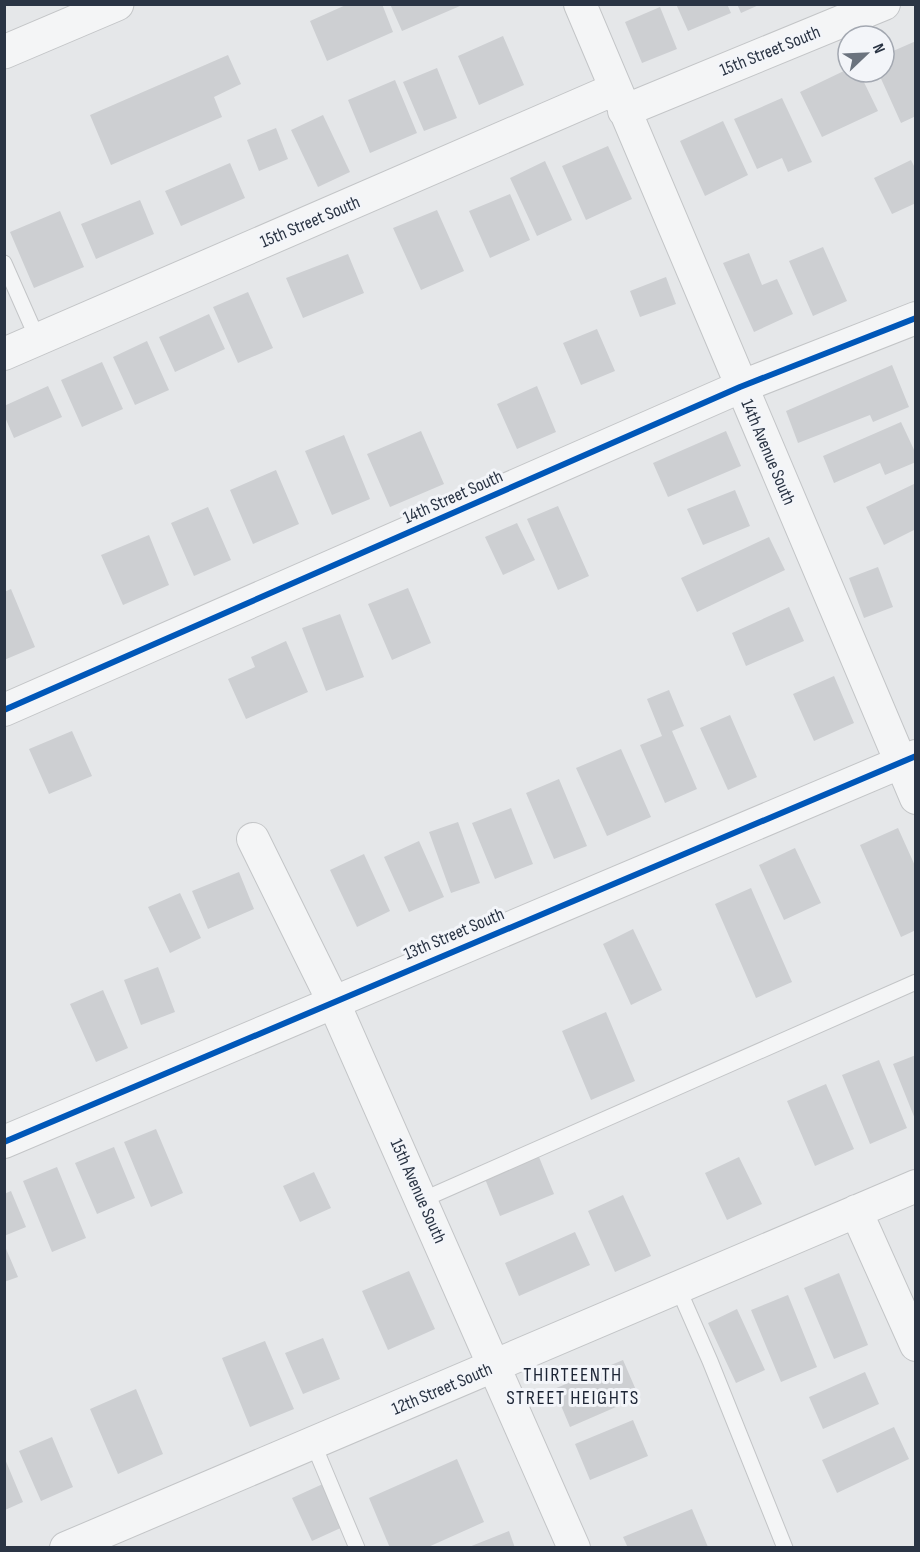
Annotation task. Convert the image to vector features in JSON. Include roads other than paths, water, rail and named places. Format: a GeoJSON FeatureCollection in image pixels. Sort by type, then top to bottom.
{"type":"FeatureCollection","features":[{"type":"Feature","properties":{"kind":"street"},"geometry":{"type":"LineString","coordinates":[[6,48],[74,13],[117,4]]}},
{"type":"Feature","properties":{"kind":"street","name":"14th Avenue South"},"geometry":{"type":"LineString","coordinates":[[579,4],[740,387],[908,759],[915,798]]}},
{"type":"Feature","properties":{"kind":"street","name":"15th Street South"},"geometry":{"type":"LineString","coordinates":[[4,354],[620,100],[884,4]]}},
{"type":"Feature","properties":{"kind":"street","name":"14th Street South"},"geometry":{"type":"LineString","coordinates":[[4,710],[740,387],[915,318]]}},
{"type":"Feature","properties":{"kind":"street","name":"13th Street South"},"geometry":{"type":"LineString","coordinates":[[4,1142],[908,759]]}},
{"type":"Feature","properties":{"kind":"street","name":"15th Avenue South"},"geometry":{"type":"LineString","coordinates":[[253,839],[333,1001],[496,1366],[574,1548]]}},
{"type":"Feature","properties":{"kind":"street","name":"12th Street South"},"geometry":{"type":"LineString","coordinates":[[66,1548],[127,1535],[313,1443],[915,1186]]}},
{"type":"Feature","properties":{"kind":"street"},"geometry":{"type":"LineString","coordinates":[[856,1211],[915,1345]]}},
{"type":"Feature","properties":{"kind":"lane"},"geometry":{"type":"LineString","coordinates":[[4,263],[38,340]]}},
{"type":"Feature","properties":{"kind":"lane"},"geometry":{"type":"LineString","coordinates":[[422,1200],[915,982]]}},
{"type":"Feature","properties":{"kind":"lane"},"geometry":{"type":"LineString","coordinates":[[678,1288],[710,1361],[785,1548]]}},
{"type":"Feature","properties":{"kind":"lane"},"geometry":{"type":"LineString","coordinates":[[313,1443],[357,1548]]}},
{"type":"Feature","properties":{"kind":"district","name":"THIRTEENTH STREET HEIGHTS"},"geometry":{"type":"Point","coordinates":[573,1386]}}]}
